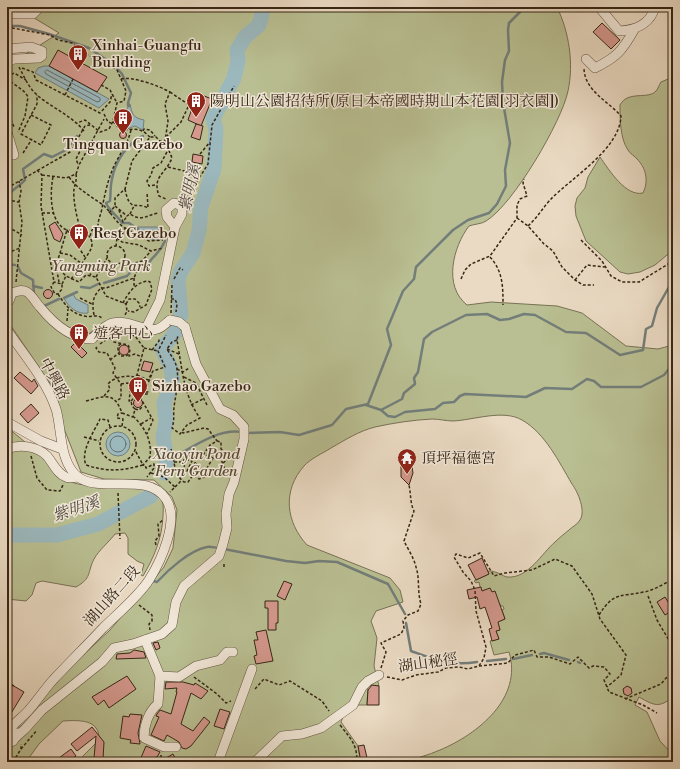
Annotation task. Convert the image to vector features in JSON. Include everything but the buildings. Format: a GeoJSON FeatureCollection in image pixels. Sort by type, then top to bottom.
{"type":"FeatureCollection","features":[{"type":"Feature","properties":{"kind":"street"},"geometry":{"type":"LineString","coordinates":[[7,14],[32,14],[40,7]]}},
{"type":"Feature","properties":{"kind":"street"},"geometry":{"type":"LineString","coordinates":[[599,7],[619,31],[634,30],[642,26],[654,12],[655,7]]}},
{"type":"Feature","properties":{"kind":"street"},"geometry":{"type":"LineString","coordinates":[[586,59],[595,68],[607,62],[622,50],[634,30]]}},
{"type":"Feature","properties":{"kind":"street"},"geometry":{"type":"LineString","coordinates":[[7,49],[30,47],[42,51],[42,56],[39,58],[14,59],[7,62]]}},
{"type":"Feature","properties":{"kind":"street"},"geometry":{"type":"LineString","coordinates":[[7,132],[17,156]]}},
{"type":"Feature","properties":{"kind":"street"},"geometry":{"type":"LineString","coordinates":[[146,328],[160,300],[175,227],[182,214],[178,204],[166,210],[167,216],[175,227]]}},
{"type":"Feature","properties":{"kind":"street"},"geometry":{"type":"LineString","coordinates":[[9,301],[12,293],[20,290],[28,292],[52,320],[64,330],[81,339],[92,339],[109,324],[152,330],[159,329],[173,317],[185,327],[196,364],[220,409],[233,415],[244,427],[244,439],[227,507],[227,528],[219,556],[184,586],[176,602],[172,625],[162,634],[114,648],[102,662],[42,710],[25,729],[11,737]]}},
{"type":"Feature","properties":{"kind":"street","name":"中興路"},"geometry":{"type":"LineString","coordinates":[[7,330],[47,389],[56,410],[62,449]]}},
{"type":"Feature","properties":{"kind":"street"},"geometry":{"type":"LineString","coordinates":[[7,422],[42,441],[62,449],[71,468],[78,476],[88,481],[110,484],[140,484],[156,490],[165,497]]}},
{"type":"Feature","properties":{"kind":"street"},"geometry":{"type":"LineString","coordinates":[[7,450],[12,447],[28,446],[46,455],[62,475],[67,478],[78,476]]}},
{"type":"Feature","properties":{"kind":"street","name":"湖山路二段"},"geometry":{"type":"LineString","coordinates":[[7,744],[17,719],[27,712],[54,679],[148,582],[164,551],[169,531],[169,505],[165,497]]}},
{"type":"Feature","properties":{"kind":"street"},"geometry":{"type":"LineString","coordinates":[[148,639],[160,676],[158,704],[153,708],[149,717],[144,738],[164,747],[176,747]]}},
{"type":"Feature","properties":{"kind":"street"},"geometry":{"type":"LineString","coordinates":[[160,676],[179,677],[196,666],[220,660],[227,652],[233,652]]}},
{"type":"Feature","properties":{"kind":"street"},"geometry":{"type":"LineString","coordinates":[[218,762],[242,700],[252,669]]}},
{"type":"Feature","properties":{"kind":"street"},"geometry":{"type":"LineString","coordinates":[[255,762],[282,736],[302,734],[321,728],[334,717],[353,705],[362,687],[368,681],[379,675]]}},
{"type":"Feature","properties":{"kind":"path"},"geometry":{"type":"LineString","coordinates":[[7,27],[50,35],[58,40],[72,43],[85,54],[108,64],[117,70],[126,91],[124,101],[117,103]]}},
{"type":"Feature","properties":{"kind":"path"},"geometry":{"type":"LineString","coordinates":[[528,226],[542,212],[549,201],[590,164],[611,140],[620,125],[621,116],[590,87],[585,78],[584,70],[586,59]]}},
{"type":"Feature","properties":{"kind":"path"},"geometry":{"type":"LineString","coordinates":[[84,131],[77,123],[37,95],[27,85],[24,74],[18,68],[19,67],[33,72],[36,80],[100,113],[110,102],[112,94]]}},
{"type":"Feature","properties":{"kind":"path"},"geometry":{"type":"LineString","coordinates":[[18,132],[25,116],[28,97],[20,87],[10,83],[7,77],[14,73],[26,80]]}},
{"type":"Feature","properties":{"kind":"path"},"geometry":{"type":"LineString","coordinates":[[122,79],[126,77],[142,80],[153,86],[160,86],[189,104],[181,122],[166,137]]}},
{"type":"Feature","properties":{"kind":"path"},"geometry":{"type":"LineString","coordinates":[[65,95],[73,79]]}},
{"type":"Feature","properties":{"kind":"path"},"geometry":{"type":"LineString","coordinates":[[77,123],[84,120],[100,132],[108,129],[113,121],[117,103],[110,90],[101,86]]}},
{"type":"Feature","properties":{"kind":"path"},"geometry":{"type":"LineString","coordinates":[[170,92],[165,104],[168,121],[165,141],[172,158],[168,167],[158,178],[156,185],[159,196],[178,204],[208,164],[212,125],[234,86]]}},
{"type":"Feature","properties":{"kind":"path"},"geometry":{"type":"LineString","coordinates":[[7,87],[7,91]]}},
{"type":"Feature","properties":{"kind":"path"},"geometry":{"type":"LineString","coordinates":[[21,134],[37,104],[37,95]]}},
{"type":"Feature","properties":{"kind":"path"},"geometry":{"type":"LineString","coordinates":[[7,110],[14,128],[21,134],[42,145],[51,126],[31,115]]}},
{"type":"Feature","properties":{"kind":"path"},"geometry":{"type":"LineString","coordinates":[[104,114],[108,122],[111,123]]}},
{"type":"Feature","properties":{"kind":"path"},"geometry":{"type":"LineString","coordinates":[[83,231],[77,216],[74,187],[76,186],[76,174],[79,164],[104,119]]}},
{"type":"Feature","properties":{"kind":"path"},"geometry":{"type":"LineString","coordinates":[[113,121],[117,126],[126,131],[143,131],[144,129],[150,130],[160,141],[165,141]]}},
{"type":"Feature","properties":{"kind":"path"},"geometry":{"type":"LineString","coordinates":[[7,188],[20,182],[23,178],[26,178],[37,170],[70,152],[84,131],[85,126],[90,124]]}},
{"type":"Feature","properties":{"kind":"path"},"geometry":{"type":"LineString","coordinates":[[131,130],[129,141],[115,164],[109,180],[98,218],[98,226],[102,231],[122,242],[139,245],[152,251]]}},
{"type":"Feature","properties":{"kind":"path"},"geometry":{"type":"LineString","coordinates":[[143,131],[150,137],[156,137]]}},
{"type":"Feature","properties":{"kind":"path"},"geometry":{"type":"LineString","coordinates":[[147,192],[148,208],[134,206],[127,198],[126,189],[132,161],[150,137]]}},
{"type":"Feature","properties":{"kind":"path"},"geometry":{"type":"LineString","coordinates":[[17,156],[32,139]]}},
{"type":"Feature","properties":{"kind":"path"},"geometry":{"type":"LineString","coordinates":[[200,154],[211,141]]}},
{"type":"Feature","properties":{"kind":"path"},"geometry":{"type":"LineString","coordinates":[[76,144],[81,148],[76,159],[79,164]]}},
{"type":"Feature","properties":{"kind":"path"},"geometry":{"type":"LineString","coordinates":[[156,185],[149,186],[147,181],[153,168],[160,163],[169,148]]}},
{"type":"Feature","properties":{"kind":"path"},"geometry":{"type":"LineString","coordinates":[[168,167],[201,175]]}},
{"type":"Feature","properties":{"kind":"path"},"geometry":{"type":"LineString","coordinates":[[37,170],[42,175],[69,177],[76,174]]}},
{"type":"Feature","properties":{"kind":"path"},"geometry":{"type":"LineString","coordinates":[[42,175],[42,213],[54,282],[51,286],[52,291],[55,294],[58,294],[68,309],[85,317],[94,315],[92,304],[96,294],[101,288],[106,288],[134,278]]}},
{"type":"Feature","properties":{"kind":"path"},"geometry":{"type":"LineString","coordinates":[[53,176],[51,193],[54,214],[57,222],[67,230],[85,257]]}},
{"type":"Feature","properties":{"kind":"path"},"geometry":{"type":"LineString","coordinates":[[69,177],[76,186],[91,199],[103,205],[125,228],[149,241],[161,241],[166,238]]}},
{"type":"Feature","properties":{"kind":"path"},"geometry":{"type":"LineString","coordinates":[[461,279],[465,270],[471,264],[490,256],[517,218],[517,204],[520,199],[527,196],[523,183],[524,179]]}},
{"type":"Feature","properties":{"kind":"path"},"geometry":{"type":"LineString","coordinates":[[12,287],[16,283],[22,235],[19,202],[21,187],[20,182]]}},
{"type":"Feature","properties":{"kind":"path"},"geometry":{"type":"LineString","coordinates":[[109,212],[114,206],[115,198],[119,193],[126,189]]}},
{"type":"Feature","properties":{"kind":"path"},"geometry":{"type":"LineString","coordinates":[[7,200],[19,202]]}},
{"type":"Feature","properties":{"kind":"path"},"geometry":{"type":"LineString","coordinates":[[114,206],[127,216]]}},
{"type":"Feature","properties":{"kind":"path"},"geometry":{"type":"LineString","coordinates":[[119,210],[124,222],[134,206]]}},
{"type":"Feature","properties":{"kind":"path"},"geometry":{"type":"LineString","coordinates":[[42,213],[54,214]]}},
{"type":"Feature","properties":{"kind":"path"},"geometry":{"type":"LineString","coordinates":[[130,214],[138,218],[148,218],[155,214],[162,215]]}},
{"type":"Feature","properties":{"kind":"path"},"geometry":{"type":"LineString","coordinates":[[517,218],[528,226],[544,244],[553,251],[562,267],[575,280],[583,285],[594,285]]}},
{"type":"Feature","properties":{"kind":"path"},"geometry":{"type":"LineString","coordinates":[[82,264],[91,247],[90,236],[92,230],[98,226]]}},
{"type":"Feature","properties":{"kind":"path"},"geometry":{"type":"LineString","coordinates":[[8,228],[22,235]]}},
{"type":"Feature","properties":{"kind":"path"},"geometry":{"type":"LineString","coordinates":[[116,246],[117,238],[123,233],[125,228]]}},
{"type":"Feature","properties":{"kind":"path"},"geometry":{"type":"LineString","coordinates":[[67,230],[83,231],[90,236]]}},
{"type":"Feature","properties":{"kind":"path"},"geometry":{"type":"LineString","coordinates":[[59,282],[56,266],[67,230]]}},
{"type":"Feature","properties":{"kind":"path"},"geometry":{"type":"LineString","coordinates":[[582,240],[602,261],[611,276],[622,282],[639,282],[673,261]]}},
{"type":"Feature","properties":{"kind":"path"},"geometry":{"type":"LineString","coordinates":[[107,258],[115,264],[123,260],[124,251],[116,246]]}},
{"type":"Feature","properties":{"kind":"path"},"geometry":{"type":"LineString","coordinates":[[96,277],[107,258],[108,249],[116,246]]}},
{"type":"Feature","properties":{"kind":"path"},"geometry":{"type":"LineString","coordinates":[[8,253],[20,248]]}},
{"type":"Feature","properties":{"kind":"path"},"geometry":{"type":"LineString","coordinates":[[136,286],[134,285],[134,278],[137,275],[134,263],[142,261],[152,251],[160,249]]}},
{"type":"Feature","properties":{"kind":"path"},"geometry":{"type":"LineString","coordinates":[[60,253],[70,255],[82,264],[91,275],[96,277],[106,296],[125,303]]}},
{"type":"Feature","properties":{"kind":"path"},"geometry":{"type":"LineString","coordinates":[[490,256],[496,263],[501,277],[503,305]]}},
{"type":"Feature","properties":{"kind":"path"},"geometry":{"type":"LineString","coordinates":[[575,280],[587,265],[605,267]]}},
{"type":"Feature","properties":{"kind":"path"},"geometry":{"type":"LineString","coordinates":[[56,266],[66,276],[79,282],[83,277],[91,275]]}},
{"type":"Feature","properties":{"kind":"path"},"geometry":{"type":"LineString","coordinates":[[72,279],[77,272],[86,268]]}},
{"type":"Feature","properties":{"kind":"path"},"geometry":{"type":"LineString","coordinates":[[173,317],[171,299],[174,278],[180,268],[183,270]]}},
{"type":"Feature","properties":{"kind":"path"},"geometry":{"type":"LineString","coordinates":[[58,294],[62,289],[62,284],[66,276]]}},
{"type":"Feature","properties":{"kind":"path"},"geometry":{"type":"LineString","coordinates":[[116,401],[121,398],[121,384],[113,373],[115,368],[107,353],[99,352],[96,348],[110,338],[122,335],[120,326],[128,311],[125,303],[126,297],[142,281],[148,281],[152,289],[146,305],[142,309],[140,308],[134,312],[128,311]]}},
{"type":"Feature","properties":{"kind":"path"},"geometry":{"type":"LineString","coordinates":[[54,282],[59,282],[62,284]]}},
{"type":"Feature","properties":{"kind":"path"},"geometry":{"type":"LineString","coordinates":[[80,298],[92,304]]}},
{"type":"Feature","properties":{"kind":"path"},"geometry":{"type":"LineString","coordinates":[[125,303],[129,299],[135,299],[139,302],[140,308]]}},
{"type":"Feature","properties":{"kind":"path"},"geometry":{"type":"LineString","coordinates":[[171,299],[176,299],[177,304],[173,317]]}},
{"type":"Feature","properties":{"kind":"path"},"geometry":{"type":"LineString","coordinates":[[67,325],[68,309]]}},
{"type":"Feature","properties":{"kind":"path"},"geometry":{"type":"LineString","coordinates":[[120,326],[135,336],[144,348],[158,351]]}},
{"type":"Feature","properties":{"kind":"path"},"geometry":{"type":"LineString","coordinates":[[152,350],[159,341],[159,329]]}},
{"type":"Feature","properties":{"kind":"path"},"geometry":{"type":"LineString","coordinates":[[158,351],[168,333]]}},
{"type":"Feature","properties":{"kind":"path"},"geometry":{"type":"LineString","coordinates":[[178,336],[177,340],[179,354],[191,406],[200,418],[187,425],[182,432]]}},
{"type":"Feature","properties":{"kind":"path"},"geometry":{"type":"LineString","coordinates":[[110,338],[114,342],[128,345],[130,349],[129,354]]}},
{"type":"Feature","properties":{"kind":"path"},"geometry":{"type":"LineString","coordinates":[[167,349],[172,342],[177,340]]}},
{"type":"Feature","properties":{"kind":"path"},"geometry":{"type":"LineString","coordinates":[[121,344],[118,346],[120,356],[135,354],[142,357]]}},
{"type":"Feature","properties":{"kind":"path"},"geometry":{"type":"LineString","coordinates":[[104,396],[110,389],[108,384],[110,382],[125,375],[134,377],[137,374],[144,348]]}},
{"type":"Feature","properties":{"kind":"path"},"geometry":{"type":"LineString","coordinates":[[167,349],[179,354]]}},
{"type":"Feature","properties":{"kind":"path"},"geometry":{"type":"LineString","coordinates":[[167,349],[174,360],[177,369],[176,397],[173,408],[175,418],[172,428],[180,434],[182,432],[184,434],[204,428],[208,429],[217,441],[220,442],[221,449],[224,451],[220,456],[212,458],[196,451],[189,456],[174,461]]}},
{"type":"Feature","properties":{"kind":"path"},"geometry":{"type":"LineString","coordinates":[[137,374],[148,380],[153,371],[165,367],[158,351]]}},
{"type":"Feature","properties":{"kind":"path"},"geometry":{"type":"LineString","coordinates":[[110,360],[119,353]]}},
{"type":"Feature","properties":{"kind":"path"},"geometry":{"type":"LineString","coordinates":[[183,372],[196,364]]}},
{"type":"Feature","properties":{"kind":"path"},"geometry":{"type":"LineString","coordinates":[[177,369],[183,372]]}},
{"type":"Feature","properties":{"kind":"path"},"geometry":{"type":"LineString","coordinates":[[144,392],[152,374]]}},
{"type":"Feature","properties":{"kind":"path"},"geometry":{"type":"LineString","coordinates":[[184,377],[196,383],[208,407]]}},
{"type":"Feature","properties":{"kind":"path"},"geometry":{"type":"LineString","coordinates":[[121,384],[128,383],[131,385],[129,401],[131,401],[132,406],[135,409]]}},
{"type":"Feature","properties":{"kind":"path"},"geometry":{"type":"LineString","coordinates":[[131,393],[148,392],[148,394],[138,394],[131,401]]}},
{"type":"Feature","properties":{"kind":"path"},"geometry":{"type":"LineString","coordinates":[[86,401],[104,396],[111,397],[116,401],[122,413]]}},
{"type":"Feature","properties":{"kind":"path"},"geometry":{"type":"LineString","coordinates":[[136,397],[143,400],[144,406],[148,409],[154,420],[147,434]]}},
{"type":"Feature","properties":{"kind":"path"},"geometry":{"type":"LineString","coordinates":[[191,406],[203,399]]}},
{"type":"Feature","properties":{"kind":"path"},"geometry":{"type":"LineString","coordinates":[[135,409],[139,410],[144,406]]}},
{"type":"Feature","properties":{"kind":"path"},"geometry":{"type":"LineString","coordinates":[[133,416],[135,409]]}},
{"type":"Feature","properties":{"kind":"path"},"geometry":{"type":"LineString","coordinates":[[110,427],[108,420],[100,419],[89,440],[84,461],[86,466],[110,471],[125,470],[143,464],[150,456],[150,442],[147,434],[141,424],[133,416],[122,413],[118,414],[117,418],[123,419],[122,426]]}},
{"type":"Feature","properties":{"kind":"path"},"geometry":{"type":"LineString","coordinates":[[141,424],[152,418]]}},
{"type":"Feature","properties":{"kind":"path"},"geometry":{"type":"LineString","coordinates":[[135,450],[128,459],[116,462],[105,458],[102,453],[100,441],[101,436],[110,427],[122,426],[132,432],[135,438],[135,450],[143,464],[146,468],[154,464],[154,468],[151,473],[140,484]]}},
{"type":"Feature","properties":{"kind":"path"},"geometry":{"type":"LineString","coordinates":[[84,437],[89,440],[100,441]]}},
{"type":"Feature","properties":{"kind":"path"},"geometry":{"type":"LineString","coordinates":[[203,455],[210,445],[217,441]]}},
{"type":"Feature","properties":{"kind":"path"},"geometry":{"type":"LineString","coordinates":[[31,448],[30,452],[37,478],[47,490],[60,491]]}},
{"type":"Feature","properties":{"kind":"path"},"geometry":{"type":"LineString","coordinates":[[171,449],[174,469],[182,480],[188,482],[193,475],[194,470]]}},
{"type":"Feature","properties":{"kind":"path"},"geometry":{"type":"LineString","coordinates":[[188,459],[192,461],[185,475],[184,459],[188,459],[189,456]]}},
{"type":"Feature","properties":{"kind":"path"},"geometry":{"type":"LineString","coordinates":[[220,456],[226,473],[236,475]]}},
{"type":"Feature","properties":{"kind":"path"},"geometry":{"type":"LineString","coordinates":[[193,475],[199,479],[210,475],[207,468],[212,458]]}},
{"type":"Feature","properties":{"kind":"path"},"geometry":{"type":"LineString","coordinates":[[174,461],[184,462]]}},
{"type":"Feature","properties":{"kind":"path"},"geometry":{"type":"LineString","coordinates":[[151,473],[164,477],[175,487]]}},
{"type":"Feature","properties":{"kind":"path"},"geometry":{"type":"LineString","coordinates":[[165,497],[182,480]]}},
{"type":"Feature","properties":{"kind":"path"},"geometry":{"type":"LineString","coordinates":[[379,675],[386,652],[381,643],[401,634],[404,628],[403,621],[408,614],[418,610],[421,604],[418,592],[419,580],[416,565],[404,541],[414,511],[410,504],[411,497],[409,485]]}},
{"type":"Feature","properties":{"kind":"path"},"geometry":{"type":"LineString","coordinates":[[118,491],[120,539]]}},
{"type":"Feature","properties":{"kind":"path","name":"湖山秘徑"},"geometry":{"type":"LineString","coordinates":[[479,666],[484,658],[486,648],[476,611],[475,590],[471,581],[454,557],[456,554],[468,558],[480,553],[494,576],[504,573],[532,570],[555,559],[572,566],[592,594],[599,615]]}},
{"type":"Feature","properties":{"kind":"path"},"geometry":{"type":"LineString","coordinates":[[657,713],[643,705],[609,692],[607,687],[621,675],[626,655],[599,615],[612,599],[625,594],[645,592],[673,579]]}},
{"type":"Feature","properties":{"kind":"path"},"geometry":{"type":"LineString","coordinates":[[648,596],[657,620],[673,647]]}},
{"type":"Feature","properties":{"kind":"path"},"geometry":{"type":"LineString","coordinates":[[132,598],[152,615],[152,621],[149,624],[148,639]]}},
{"type":"Feature","properties":{"kind":"path","name":"湖山秘徑"},"geometry":{"type":"LineString","coordinates":[[379,675],[402,680],[416,674],[438,672],[446,668],[459,667],[468,669],[479,666],[508,663],[515,655],[534,650],[537,657],[549,657],[570,664],[578,657],[589,668],[593,666],[604,667],[610,674],[604,680],[607,687]]}},
{"type":"Feature","properties":{"kind":"path"},"geometry":{"type":"LineString","coordinates":[[185,672],[217,694],[226,703],[242,700]]}},
{"type":"Feature","properties":{"kind":"path"},"geometry":{"type":"LineString","coordinates":[[625,699],[661,684],[666,678],[673,675]]}},
{"type":"Feature","properties":{"kind":"path"},"geometry":{"type":"LineString","coordinates":[[253,691],[264,678],[279,685],[290,681],[322,701],[352,739],[357,749],[357,762]]}},
{"type":"Feature","properties":{"kind":"path"},"geometry":{"type":"LineString","coordinates":[[7,682],[14,686]]}},
{"type":"Feature","properties":{"kind":"path"},"geometry":{"type":"LineString","coordinates":[[14,762],[21,749],[37,730]]}},
{"type":"Feature","properties":{"kind":"path"},"geometry":{"type":"LineString","coordinates":[[11,737],[22,741],[21,749]]}},
{"type":"Feature","properties":{"kind":"green space"},"geometry":{"type":"Polygon","coordinates":[[[16,7],[557,7],[565,27],[570,59],[570,80],[564,105],[547,141],[522,181],[509,198],[497,212],[486,221],[469,226],[463,235],[455,255],[453,277],[455,288],[467,305],[491,302],[557,306],[582,313],[626,346],[658,349],[673,345],[673,697],[664,703],[653,704],[639,697],[635,705],[647,712],[660,741],[673,755],[673,762],[405,762],[440,750],[469,734],[494,712],[503,699],[509,684],[512,669],[509,652],[494,655],[490,641],[499,639],[496,631],[500,630],[499,626],[491,624],[505,619],[502,610],[504,609],[503,606],[501,606],[490,589],[481,591],[479,582],[476,583],[474,581],[489,574],[488,571],[507,577],[515,577],[522,574],[528,570],[557,540],[578,523],[582,516],[582,507],[577,492],[557,458],[538,432],[522,420],[506,415],[497,415],[453,421],[432,419],[418,420],[389,424],[369,429],[358,433],[310,461],[304,466],[292,486],[289,506],[291,516],[300,536],[307,545],[390,578],[400,590],[403,602],[376,611],[371,621],[377,638],[374,666],[379,686],[368,686],[367,705],[348,705],[341,722],[358,746],[360,758],[358,759],[358,762],[77,762],[99,740],[98,733],[92,724],[87,722],[63,721],[39,744],[26,762],[7,762],[7,744],[9,739],[45,693],[110,630],[164,567],[173,548],[177,510],[172,497],[154,480],[104,479],[81,472],[63,426],[56,392],[7,320],[7,66],[59,33],[16,7]]]}},
{"type":"Feature","properties":{"kind":"green space"},"geometry":{"type":"Polygon","coordinates":[[[673,77],[673,250],[655,265],[640,272],[628,274],[620,272],[586,241],[576,216],[575,206],[577,198],[585,188],[588,177],[600,157],[624,187],[630,191],[643,193],[646,184],[646,175],[643,166],[629,151],[623,140],[620,105],[624,100],[633,96],[652,94],[657,90],[661,82],[673,77]]]}},
{"type":"Feature","properties":{"kind":"green space"},"geometry":{"type":"Polygon","coordinates":[[[9,429],[69,481],[91,486],[133,487],[156,494],[163,504],[161,532],[157,548],[143,576],[141,575],[144,564],[128,554],[128,538],[125,533],[115,534],[96,556],[87,578],[81,584],[76,587],[42,581],[36,583],[32,595],[26,601],[7,599],[7,432],[9,429]]]}},
{"type":"Feature","properties":{"kind":"water"},"geometry":{"type":"Polygon","coordinates":[[[49,66],[109,99],[99,108],[35,73],[38,68],[49,66]]]}},
{"type":"Feature","properties":{"kind":"water"},"geometry":{"type":"Polygon","coordinates":[[[127,104],[130,104],[132,113],[135,117],[144,120],[143,130],[135,126],[127,129],[123,121],[117,117],[120,110],[124,111],[128,108],[127,104]]]}},
{"type":"Feature","properties":{"kind":"water"},"geometry":{"type":"Polygon","coordinates":[[[138,227],[158,227],[165,232],[165,237],[158,240],[149,239],[139,231],[138,227]]]}},
{"type":"Feature","properties":{"kind":"water"},"geometry":{"type":"Polygon","coordinates":[[[73,294],[76,299],[88,305],[88,313],[77,312],[68,304],[64,298],[73,294]]]}},
{"type":"Feature","properties":{"kind":"water"},"geometry":{"type":"Polygon","coordinates":[[[118,432],[126,436],[130,444],[126,452],[118,456],[110,452],[106,444],[110,436],[118,432]]]}},
{"type":"Feature","properties":{"kind":"waterway","name":"紫明溪"},"geometry":{"type":"LineString","coordinates":[[181,315],[178,280],[181,271],[193,253],[199,231],[201,207],[214,169],[216,129],[213,119],[234,78],[238,61],[237,50],[245,37],[259,25],[264,7]]}},
{"type":"Feature","properties":{"kind":"waterway"},"geometry":{"type":"LineString","coordinates":[[247,433],[280,432],[299,435],[332,425],[346,409],[368,404],[391,345],[387,329],[403,291],[414,279],[416,267],[453,230],[468,220],[489,213],[497,204],[506,186],[505,170],[510,143],[503,102],[502,82],[505,60],[509,51],[509,23],[525,7]]}},
{"type":"Feature","properties":{"kind":"waterway"},"geometry":{"type":"LineString","coordinates":[[7,26],[20,26],[89,48],[114,65],[122,74],[131,93],[128,103],[129,106]]}},
{"type":"Feature","properties":{"kind":"waterway"},"geometry":{"type":"LineString","coordinates":[[7,198],[11,192],[25,180],[23,169],[44,154],[52,157],[66,150],[77,136]]}},
{"type":"Feature","properties":{"kind":"waterway"},"geometry":{"type":"LineString","coordinates":[[139,230],[129,223],[122,223],[106,203],[110,201],[112,179],[119,160],[127,148],[143,136]]}},
{"type":"Feature","properties":{"kind":"waterway"},"geometry":{"type":"LineString","coordinates":[[7,227],[10,242],[7,254]]}},
{"type":"Feature","properties":{"kind":"waterway"},"geometry":{"type":"LineString","coordinates":[[104,283],[127,276],[136,266],[148,264],[161,249],[165,241]]}},
{"type":"Feature","properties":{"kind":"waterway"},"geometry":{"type":"LineString","coordinates":[[7,264],[15,265]]}},
{"type":"Feature","properties":{"kind":"waterway"},"geometry":{"type":"LineString","coordinates":[[18,267],[21,273],[33,280],[34,294]]}},
{"type":"Feature","properties":{"kind":"waterway"},"geometry":{"type":"LineString","coordinates":[[381,410],[402,399],[404,393],[415,384],[414,378],[418,372],[424,339],[432,332],[466,315],[487,314],[500,320],[509,319],[524,314],[535,315],[566,332],[586,333],[620,355],[643,350],[646,329],[652,326],[657,308],[673,280]]}},
{"type":"Feature","properties":{"kind":"waterway"},"geometry":{"type":"LineString","coordinates":[[81,287],[90,288],[98,284]]}},
{"type":"Feature","properties":{"kind":"waterway"},"geometry":{"type":"LineString","coordinates":[[33,286],[42,288]]}},
{"type":"Feature","properties":{"kind":"waterway"},"geometry":{"type":"LineString","coordinates":[[64,298],[77,292]]}},
{"type":"Feature","properties":{"kind":"waterway"},"geometry":{"type":"LineString","coordinates":[[44,306],[59,299]]}},
{"type":"Feature","properties":{"kind":"waterway","name":"紫明溪"},"geometry":{"type":"LineString","coordinates":[[164,473],[167,459],[163,437],[166,422],[164,403],[173,381],[171,368],[162,349],[177,329]]}},
{"type":"Feature","properties":{"kind":"waterway"},"geometry":{"type":"LineString","coordinates":[[81,333],[90,334],[94,331]]}},
{"type":"Feature","properties":{"kind":"waterway"},"geometry":{"type":"LineString","coordinates":[[366,405],[381,410],[388,416],[395,417],[405,412],[435,409],[443,403],[454,402],[460,396],[465,394],[526,397],[545,388],[572,389],[587,379],[594,381],[601,387],[641,387],[664,375],[673,364]]}},
{"type":"Feature","properties":{"kind":"waterway"},"geometry":{"type":"LineString","coordinates":[[178,455],[208,438],[225,433],[242,432]]}},
{"type":"Feature","properties":{"kind":"waterway","name":"紫明溪"},"geometry":{"type":"LineString","coordinates":[[7,535],[57,535],[98,524],[151,496]]}},
{"type":"Feature","properties":{"kind":"waterway"},"geometry":{"type":"LineString","coordinates":[[153,581],[157,582],[173,566],[200,549],[208,547],[220,548]]}},
{"type":"Feature","properties":{"kind":"waterway"},"geometry":{"type":"LineString","coordinates":[[224,549],[286,561],[305,563],[319,561],[337,562],[388,584],[405,614]]}},
{"type":"Feature","properties":{"kind":"waterway"},"geometry":{"type":"LineString","coordinates":[[406,623],[411,651],[451,663],[477,662]]}},
{"type":"Feature","properties":{"kind":"waterway"},"geometry":{"type":"LineString","coordinates":[[540,654],[544,653],[569,660]]}},
{"type":"Feature","properties":{"kind":"waterway"},"geometry":{"type":"LineString","coordinates":[[513,659],[532,655]]}},
{"type":"Feature","properties":{"kind":"waterway"},"geometry":{"type":"LineString","coordinates":[[487,661],[506,659]]}},
{"type":"Feature","properties":{"kind":"place","name":"Xinhai-Guangfu Building"},"geometry":{"type":"Point","coordinates":[78,71]}},
{"type":"Feature","properties":{"kind":"place","name":"陽明山公園招待所(原日本帝國時期山本花園[羽衣園])"},"geometry":{"type":"Point","coordinates":[196,118]}},
{"type":"Feature","properties":{"kind":"place","name":"Tingquan Gazebo"},"geometry":{"type":"Point","coordinates":[123,135]}},
{"type":"Feature","properties":{"kind":"place","name":"Rest Gazebo"},"geometry":{"type":"Point","coordinates":[79,250]}},
{"type":"Feature","properties":{"kind":"place","name":"遊客中心"},"geometry":{"type":"Point","coordinates":[79,350]}},
{"type":"Feature","properties":{"kind":"place","name":"Sizhao Gazebo"},"geometry":{"type":"Point","coordinates":[138,403]}},
{"type":"Feature","properties":{"kind":"place","name":"頂坪福德宮"},"geometry":{"type":"Point","coordinates":[407,475]}},
{"type":"Feature","properties":{"kind":"park label","name":"Yangming Park"},"geometry":{"type":"Point","coordinates":[101,266]}},
{"type":"Feature","properties":{"kind":"park label","name":"Xiaoyin Pond Fern Garden"},"geometry":{"type":"Point","coordinates":[196,462]}}]}
